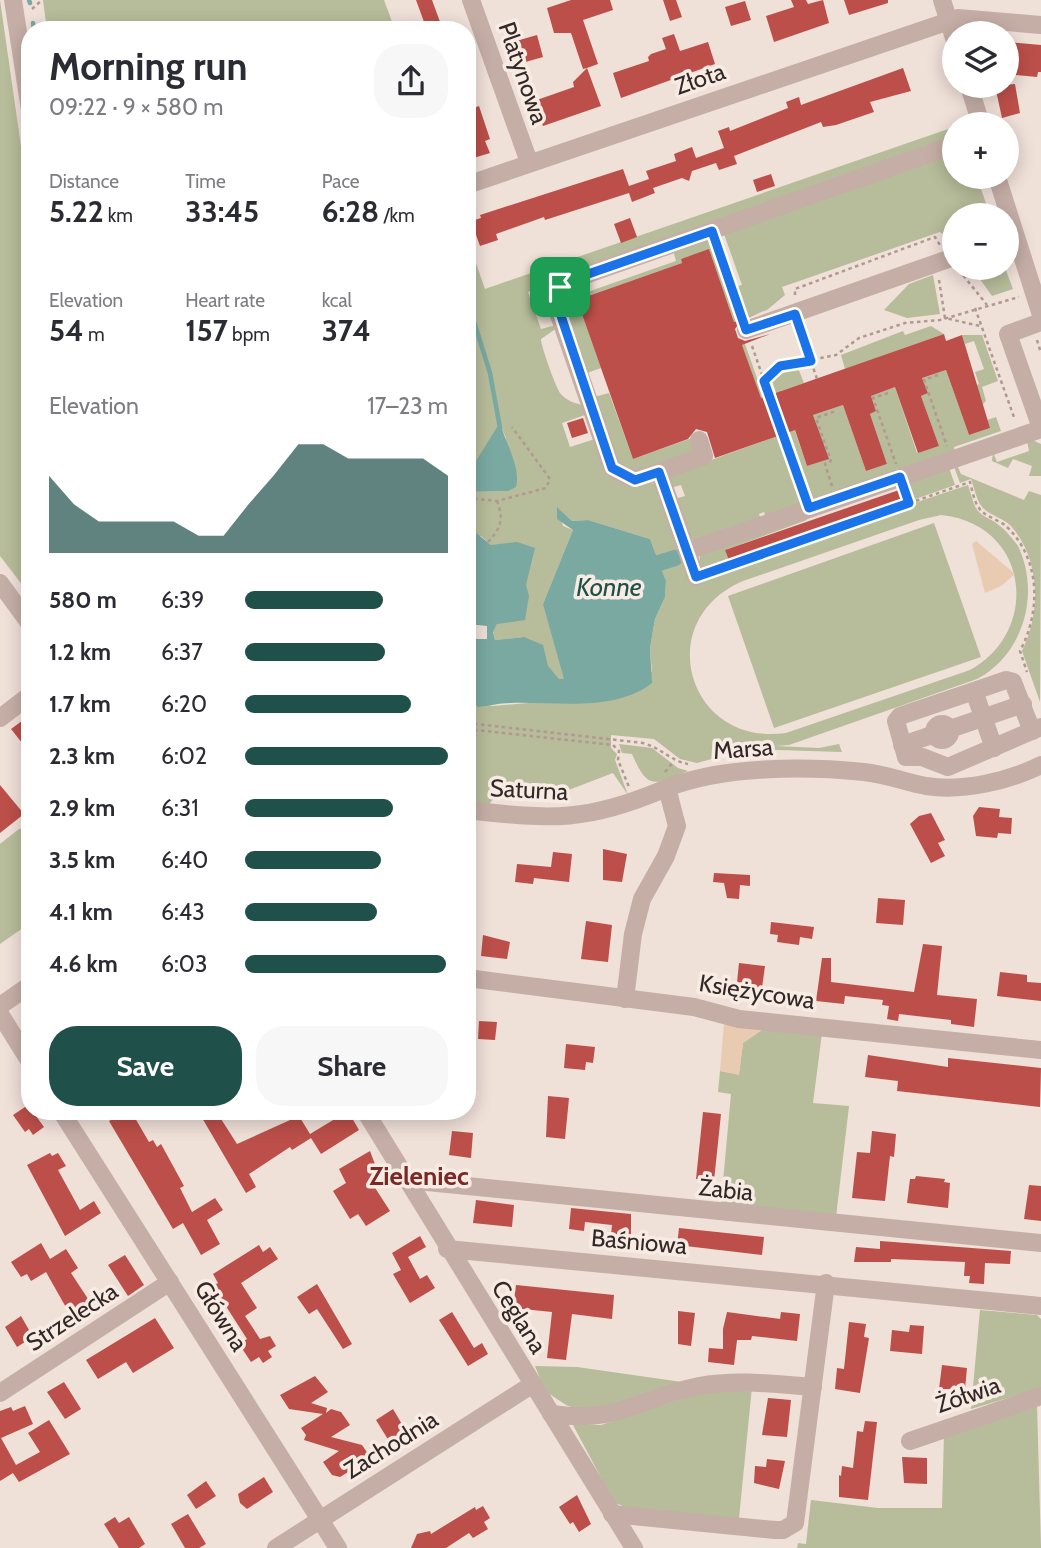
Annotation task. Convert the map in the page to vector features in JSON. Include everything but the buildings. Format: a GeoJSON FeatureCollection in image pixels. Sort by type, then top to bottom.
{"type":"FeatureCollection","features":[{"type":"Feature","properties":{"kind":"street"},"geometry":{"type":"LineString","coordinates":[[13,0],[21,52]]}},
{"type":"Feature","properties":{"kind":"street","name":"Platynowa"},"geometry":{"type":"LineString","coordinates":[[471,0],[528,162]]}},
{"type":"Feature","properties":{"kind":"street"},"geometry":{"type":"LineString","coordinates":[[942,0],[946,21]]}},
{"type":"Feature","properties":{"kind":"street","name":"Złota"},"geometry":{"type":"LineString","coordinates":[[956,21],[958,18],[994,21]]}},
{"type":"Feature","properties":{"kind":"street","name":"Złota"},"geometry":{"type":"LineString","coordinates":[[1019,23],[1041,25]]}},
{"type":"Feature","properties":{"kind":"street","name":"Złota"},"geometry":{"type":"LineString","coordinates":[[476,182],[528,162],[942,35]]}},
{"type":"Feature","properties":{"kind":"street"},"geometry":{"type":"LineString","coordinates":[[699,440],[704,456],[635,480],[612,468],[555,298],[568,281],[942,149]]}},
{"type":"Feature","properties":{"kind":"street"},"geometry":{"type":"LineString","coordinates":[[1002,189],[1033,262],[1041,315]]}},
{"type":"Feature","properties":{"kind":"street"},"geometry":{"type":"LineString","coordinates":[[746,330],[942,264]]}},
{"type":"Feature","properties":{"kind":"street"},"geometry":{"type":"LineString","coordinates":[[687,551],[1041,429],[1007,334],[1041,322]]}},
{"type":"Feature","properties":{"kind":"street"},"geometry":{"type":"LineString","coordinates":[[659,472],[696,577]]}},
{"type":"Feature","properties":{"kind":"street"},"geometry":{"type":"LineString","coordinates":[[0,583],[21,612]]}},
{"type":"Feature","properties":{"kind":"street"},"geometry":{"type":"LineString","coordinates":[[1010,680],[1016,684],[1023,704],[1037,729],[948,767],[922,757],[908,759],[895,725],[898,718],[1010,680]]}},
{"type":"Feature","properties":{"kind":"street"},"geometry":{"type":"LineString","coordinates":[[974,691],[994,748]]}},
{"type":"Feature","properties":{"kind":"street"},"geometry":{"type":"LineString","coordinates":[[0,718],[21,702]]}},
{"type":"Feature","properties":{"kind":"street"},"geometry":{"type":"LineString","coordinates":[[902,746],[1023,704]]}},
{"type":"Feature","properties":{"kind":"street"},"geometry":{"type":"LineString","coordinates":[[933,705],[954,764]]}},
{"type":"Feature","properties":{"kind":"street","name":"Marsa"},"geometry":{"type":"LineString","coordinates":[[667,788],[700,777],[752,771],[865,772],[927,786],[958,787],[1041,765]]}},
{"type":"Feature","properties":{"kind":"street"},"geometry":{"type":"LineString","coordinates":[[625,999],[633,934],[642,899],[675,836],[676,816],[667,788]]}},
{"type":"Feature","properties":{"kind":"street","name":"Saturna"},"geometry":{"type":"LineString","coordinates":[[476,811],[541,819],[579,817],[625,806],[667,788]]}},
{"type":"Feature","properties":{"kind":"street","name":"Księżycowa"},"geometry":{"type":"LineString","coordinates":[[476,979],[694,1007],[739,1019],[1041,1049]]}},
{"type":"Feature","properties":{"kind":"street"},"geometry":{"type":"LineString","coordinates":[[0,1006],[21,991]]}},
{"type":"Feature","properties":{"kind":"street"},"geometry":{"type":"LineString","coordinates":[[0,1014],[21,1048]]}},
{"type":"Feature","properties":{"kind":"street","name":"Główna"},"geometry":{"type":"LineString","coordinates":[[67,1120],[338,1548]]}},
{"type":"Feature","properties":{"kind":"street","name":"Ceglana"},"geometry":{"type":"LineString","coordinates":[[370,1120],[447,1249],[634,1548]]}},
{"type":"Feature","properties":{"kind":"street","name":"Żabia"},"geometry":{"type":"LineString","coordinates":[[407,1180],[1041,1243]]}},
{"type":"Feature","properties":{"kind":"street","name":"Baśniowa"},"geometry":{"type":"LineString","coordinates":[[447,1249],[826,1283],[1041,1306]]}},
{"type":"Feature","properties":{"kind":"street","name":"Strzelecka"},"geometry":{"type":"LineString","coordinates":[[0,1392],[170,1282]]}},
{"type":"Feature","properties":{"kind":"street"},"geometry":{"type":"LineString","coordinates":[[612,1514],[787,1528],[797,1516],[826,1283]]}},
{"type":"Feature","properties":{"kind":"street"},"geometry":{"type":"LineString","coordinates":[[551,1414],[581,1418],[609,1416],[696,1387],[735,1380],[813,1387]]}},
{"type":"Feature","properties":{"kind":"street","name":"Zachodnia"},"geometry":{"type":"LineString","coordinates":[[276,1548],[533,1384]]}},
{"type":"Feature","properties":{"kind":"street","name":"Żółwia"},"geometry":{"type":"LineString","coordinates":[[910,1441],[1041,1396]]}},
{"type":"Feature","properties":{"kind":"path"},"geometry":{"type":"LineString","coordinates":[[37,7],[42,0]]}},
{"type":"Feature","properties":{"kind":"path"},"geometry":{"type":"LineString","coordinates":[[712,231],[809,508]]}},
{"type":"Feature","properties":{"kind":"path"},"geometry":{"type":"LineString","coordinates":[[817,379],[795,314],[795,289],[935,237],[942,250]]}},
{"type":"Feature","properties":{"kind":"path"},"geometry":{"type":"LineString","coordinates":[[945,318],[948,280]]}},
{"type":"Feature","properties":{"kind":"path"},"geometry":{"type":"LineString","coordinates":[[965,280],[987,305]]}},
{"type":"Feature","properties":{"kind":"path"},"geometry":{"type":"LineString","coordinates":[[764,381],[780,366],[836,355],[859,338],[905,323],[945,318],[1022,297]]}},
{"type":"Feature","properties":{"kind":"path"},"geometry":{"type":"LineString","coordinates":[[975,308],[1021,436]]}},
{"type":"Feature","properties":{"kind":"path"},"geometry":{"type":"LineString","coordinates":[[945,318],[981,327]]}},
{"type":"Feature","properties":{"kind":"path"},"geometry":{"type":"LineString","coordinates":[[938,375],[924,380],[951,459]]}},
{"type":"Feature","properties":{"kind":"path"},"geometry":{"type":"LineString","coordinates":[[888,393],[873,398],[909,503]]}},
{"type":"Feature","properties":{"kind":"path"},"geometry":{"type":"LineString","coordinates":[[836,411],[816,418],[831,461],[825,464],[836,499]]}},
{"type":"Feature","properties":{"kind":"path"},"geometry":{"type":"LineString","coordinates":[[476,499],[497,501],[546,488],[550,479],[512,427]]}},
{"type":"Feature","properties":{"kind":"path"},"geometry":{"type":"LineString","coordinates":[[696,577],[970,482],[979,509],[1006,526],[1021,544],[1031,564],[1037,591],[1032,627],[1020,651],[1029,678]]}},
{"type":"Feature","properties":{"kind":"path"},"geometry":{"type":"LineString","coordinates":[[488,542],[498,531],[502,516],[497,501]]}},
{"type":"Feature","properties":{"kind":"path"},"geometry":{"type":"LineString","coordinates":[[476,724],[643,743],[659,747],[674,761],[697,766]]}},
{"type":"Feature","properties":{"kind":"path"},"geometry":{"type":"LineString","coordinates":[[476,730],[613,745],[619,751],[618,760],[632,792]]}},
{"type":"Feature","properties":{"kind":"green space"},"geometry":{"type":"Polygon","coordinates":[[[0,0],[21,146],[21,583],[0,556],[0,0]]]}},
{"type":"Feature","properties":{"kind":"green space"},"geometry":{"type":"Polygon","coordinates":[[[43,0],[384,0],[392,21],[46,21],[43,0]]]}},
{"type":"Feature","properties":{"kind":"green space"},"geometry":{"type":"Polygon","coordinates":[[[942,131],[942,145],[566,275],[549,305],[543,286],[528,292],[541,329],[556,325],[557,328],[541,339],[558,389],[568,400],[585,406],[588,414],[562,423],[570,447],[595,439],[604,467],[656,485],[681,551],[675,553],[678,562],[684,560],[691,578],[968,485],[978,511],[999,525],[1018,546],[1028,584],[1023,622],[1016,639],[1006,655],[993,668],[977,679],[789,745],[776,746],[819,748],[839,744],[842,752],[748,749],[697,763],[680,759],[654,739],[611,735],[611,748],[617,754],[615,760],[628,795],[613,773],[545,799],[526,796],[523,781],[500,791],[489,804],[476,803],[476,700],[492,706],[528,703],[524,637],[495,640],[493,631],[497,624],[491,545],[481,536],[476,537],[476,492],[508,491],[506,438],[502,429],[476,462],[476,263],[485,289],[942,131]],[[558,508],[563,526],[573,530],[543,604],[652,672],[650,648],[655,619],[665,597],[666,581],[650,539],[588,520],[572,521],[558,508]],[[941,515],[919,520],[743,581],[714,599],[697,623],[690,650],[693,677],[705,701],[725,721],[752,732],[786,733],[970,670],[993,653],[1008,631],[1015,606],[1016,581],[1008,558],[993,538],[971,523],[941,515]]]}},
{"type":"Feature","properties":{"kind":"green space"},"geometry":{"type":"Polygon","coordinates":[[[942,158],[942,189],[981,189],[986,203],[942,203],[942,234],[940,232],[782,287],[785,295],[767,310],[734,322],[709,250],[681,259],[682,263],[577,300],[601,368],[584,374],[560,305],[572,285],[576,296],[676,261],[673,250],[709,238],[727,289],[742,285],[724,234],[942,158]]]}},
{"type":"Feature","properties":{"kind":"green space"},"geometry":{"type":"Polygon","coordinates":[[[933,275],[940,314],[907,318],[884,310],[909,284],[933,275]]]}},
{"type":"Feature","properties":{"kind":"green space"},"geometry":{"type":"Polygon","coordinates":[[[981,280],[1010,280],[1013,289],[992,296],[981,280]]]}},
{"type":"Feature","properties":{"kind":"green space"},"geometry":{"type":"Polygon","coordinates":[[[931,326],[944,334],[845,369],[841,355],[903,331],[905,335],[931,326]]]}},
{"type":"Feature","properties":{"kind":"green space"},"geometry":{"type":"Polygon","coordinates":[[[962,335],[982,335],[998,381],[982,387],[986,401],[982,405],[975,386],[979,384],[975,372],[984,369],[974,341],[965,344],[962,335]]]}},
{"type":"Feature","properties":{"kind":"green space"},"geometry":{"type":"Polygon","coordinates":[[[745,344],[802,506],[766,518],[764,512],[759,514],[761,520],[697,541],[691,539],[674,499],[685,496],[681,485],[670,488],[670,475],[774,437],[742,345],[745,344]]]}},
{"type":"Feature","properties":{"kind":"green space"},"geometry":{"type":"Polygon","coordinates":[[[798,368],[804,383],[781,391],[807,466],[828,459],[813,415],[843,405],[866,471],[887,464],[870,414],[876,411],[871,396],[895,387],[917,453],[939,446],[921,396],[928,393],[922,378],[946,370],[969,435],[990,428],[987,420],[996,417],[1001,431],[954,447],[955,453],[814,501],[772,381],[777,375],[798,368]]]}},
{"type":"Feature","properties":{"kind":"green space"},"geometry":{"type":"Polygon","coordinates":[[[609,393],[633,459],[692,438],[698,453],[637,474],[622,470],[594,397],[609,393]]]}},
{"type":"Feature","properties":{"kind":"green space"},"geometry":{"type":"Polygon","coordinates":[[[1030,439],[1041,444],[1041,476],[1029,476],[1032,466],[1013,459],[1008,468],[992,461],[993,452],[997,462],[1029,451],[1027,441],[1030,439]]]}},
{"type":"Feature","properties":{"kind":"green space"},"geometry":{"type":"Polygon","coordinates":[[[953,464],[957,465],[961,474],[1024,500],[1029,491],[1041,495],[1040,702],[1022,651],[1033,620],[1035,604],[1033,570],[1028,555],[1011,526],[982,506],[971,479],[960,483],[953,464]]]}},
{"type":"Feature","properties":{"kind":"green space"},"geometry":{"type":"Polygon","coordinates":[[[948,465],[955,485],[910,501],[903,480],[948,465]]]}},
{"type":"Feature","properties":{"kind":"green space"},"geometry":{"type":"Polygon","coordinates":[[[805,515],[807,520],[725,550],[730,563],[699,572],[700,554],[805,515]]]}},
{"type":"Feature","properties":{"kind":"green space"},"geometry":{"type":"Polygon","coordinates":[[[934,523],[981,657],[774,728],[728,596],[934,523]]]}},
{"type":"Feature","properties":{"kind":"green space"},"geometry":{"type":"Polygon","coordinates":[[[619,744],[652,748],[678,768],[688,771],[653,782],[643,774],[632,754],[622,753],[619,744]]]}},
{"type":"Feature","properties":{"kind":"green space"},"geometry":{"type":"Polygon","coordinates":[[[19,829],[21,929],[0,944],[0,844],[19,829]]]}},
{"type":"Feature","properties":{"kind":"green space"},"geometry":{"type":"Polygon","coordinates":[[[763,1029],[822,1033],[813,1103],[849,1106],[836,1217],[721,1204],[731,1094],[718,1092],[720,1071],[739,1074],[743,1043],[763,1029]]]}},
{"type":"Feature","properties":{"kind":"green space"},"geometry":{"type":"Polygon","coordinates":[[[980,1310],[1037,1315],[1041,1319],[1041,1388],[971,1409],[980,1310]]]}},
{"type":"Feature","properties":{"kind":"green space"},"geometry":{"type":"Polygon","coordinates":[[[535,1366],[577,1367],[689,1383],[588,1413],[566,1405],[545,1391],[535,1366]]]}},
{"type":"Feature","properties":{"kind":"green space"},"geometry":{"type":"Polygon","coordinates":[[[719,1387],[752,1387],[739,1518],[633,1511],[614,1502],[573,1425],[601,1425],[719,1387]]]}},
{"type":"Feature","properties":{"kind":"green space"},"geometry":{"type":"Polygon","coordinates":[[[1037,1405],[1041,1548],[797,1548],[798,1543],[806,1544],[811,1500],[878,1508],[942,1508],[944,1434],[1037,1405]]]}},
{"type":"Feature","properties":{"kind":"sand"},"geometry":{"type":"Polygon","coordinates":[[[976,541],[1015,574],[1001,586],[985,593],[972,544],[976,541]]]}},
{"type":"Feature","properties":{"kind":"sand"},"geometry":{"type":"Polygon","coordinates":[[[724,1024],[763,1029],[743,1043],[739,1075],[720,1071],[724,1024]]]}},
{"type":"Feature","properties":{"kind":"water"},"geometry":{"type":"Polygon","coordinates":[[[497,427],[502,429],[517,473],[516,487],[508,491],[476,492],[476,461],[497,427]]]}},
{"type":"Feature","properties":{"kind":"water","name":"Konne"},"geometry":{"type":"Polygon","coordinates":[[[557,507],[572,521],[588,520],[650,539],[666,581],[665,597],[655,619],[650,648],[652,683],[637,692],[602,702],[506,703],[478,707],[476,639],[487,639],[487,626],[476,625],[476,533],[491,545],[517,542],[535,548],[526,585],[529,596],[525,620],[497,624],[493,632],[495,640],[524,637],[543,645],[548,666],[559,679],[564,679],[543,604],[573,530],[557,519],[557,507]]]}},
{"type":"Feature","properties":{"kind":"waterway"},"geometry":{"type":"LineString","coordinates":[[476,328],[490,373],[500,428]]}},
{"type":"Feature","properties":{"kind":"waterway"},"geometry":{"type":"LineString","coordinates":[[659,563],[675,558]]}},
{"type":"Feature","properties":{"kind":"district","name":"Zieleniec"},"geometry":{"type":"Point","coordinates":[419,1176]}},
{"type":"Feature","properties":{"kind":"route"},"geometry":{"type":"LineString","coordinates":[[712,231],[746,330],[795,314],[811,361],[780,366],[764,381],[809,508],[900,477],[909,503],[696,577],[659,472],[635,480],[622,476],[612,468],[557,309],[555,298],[560,287],[568,281],[712,231]]}}]}
